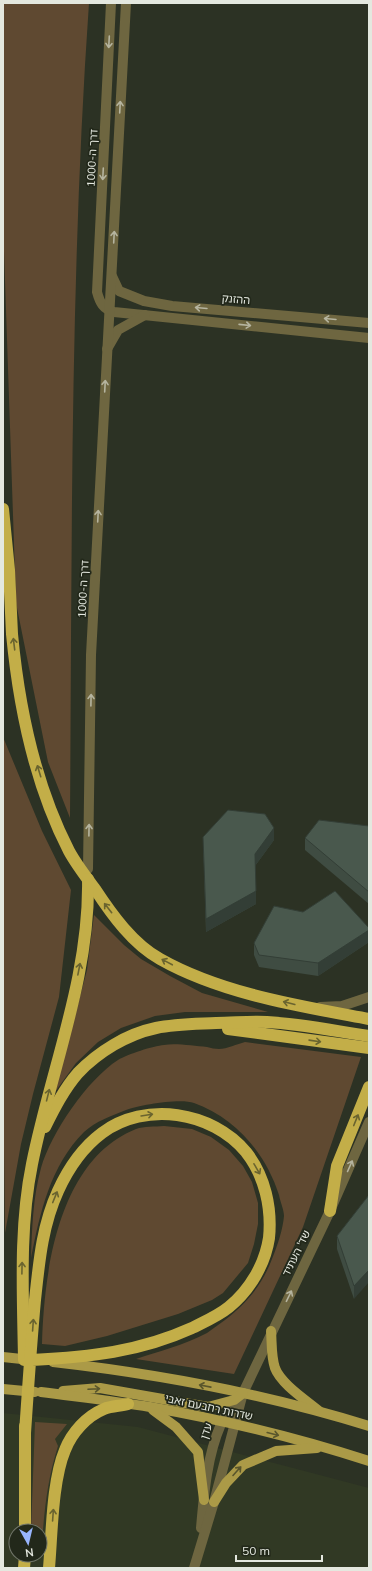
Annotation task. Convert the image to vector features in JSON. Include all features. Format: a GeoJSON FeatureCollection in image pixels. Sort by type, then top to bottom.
{"type":"FeatureCollection","features":[{"type":"Feature","properties":{"kind":"highway"},"geometry":{"type":"LineString","coordinates":[[3,509],[9,569],[12,634],[21,701],[32,751],[50,809],[70,852],[106,906],[134,937],[159,958],[193,976],[254,995],[369,1019]]}},
{"type":"Feature","properties":{"kind":"highway"},"geometry":{"type":"LineString","coordinates":[[25,1523],[22,1273],[23,1230],[26,1195],[36,1146],[72,1005],[83,950],[89,900],[88,869]]}},
{"type":"Feature","properties":{"kind":"highway"},"geometry":{"type":"LineString","coordinates":[[36,1146],[55,1107],[71,1082],[90,1062],[104,1052],[131,1037],[155,1028],[193,1024],[266,1022],[310,1026],[369,1036]]}},
{"type":"Feature","properties":{"kind":"highway"},"geometry":{"type":"LineString","coordinates":[[193,1024],[369,1048]]}},
{"type":"Feature","properties":{"kind":"highway"},"geometry":{"type":"LineString","coordinates":[[330,1211],[337,1166],[369,1087]]}},
{"type":"Feature","properties":{"kind":"highway"},"geometry":{"type":"LineString","coordinates":[[25,1433],[34,1313],[42,1237],[51,1206],[58,1190],[68,1170],[78,1156],[90,1142],[103,1132],[125,1121],[151,1114],[168,1114],[199,1120],[224,1133],[246,1152],[261,1177],[268,1204],[270,1220],[268,1246],[257,1274],[230,1307],[216,1316],[159,1342],[109,1353],[40,1360]]}},
{"type":"Feature","properties":{"kind":"highway"},"geometry":{"type":"LineString","coordinates":[[49,1568],[59,1468],[65,1449],[75,1432],[92,1415],[106,1408],[128,1404]]}},
{"type":"Feature","properties":{"kind":"main road"},"geometry":{"type":"LineString","coordinates":[[271,1331],[273,1359],[276,1370],[289,1386],[322,1413]]}},
{"type":"Feature","properties":{"kind":"main road","name":"שדרות רחבעם זאבי"},"geometry":{"type":"LineString","coordinates":[[3,1357],[40,1360],[150,1375],[243,1393],[369,1426]]}},
{"type":"Feature","properties":{"kind":"main road"},"geometry":{"type":"LineString","coordinates":[[3,1389],[41,1392],[100,1388],[208,1407],[234,1400],[243,1393]]}},
{"type":"Feature","properties":{"kind":"main road","name":"שדרות רחבעם זאבי"},"geometry":{"type":"LineString","coordinates":[[41,1392],[150,1407],[235,1424],[325,1447],[369,1461]]}},
{"type":"Feature","properties":{"kind":"main road"},"geometry":{"type":"LineString","coordinates":[[150,1407],[176,1426],[198,1452],[204,1500]]}},
{"type":"Feature","properties":{"kind":"main road"},"geometry":{"type":"LineString","coordinates":[[214,1502],[226,1483],[243,1465],[276,1451],[325,1447]]}},
{"type":"Feature","properties":{"kind":"street","name":"דרך ה-1000"},"geometry":{"type":"LineString","coordinates":[[108,310],[99,301],[97,292],[111,3]]}},
{"type":"Feature","properties":{"kind":"street","name":"דרך ה-1000"},"geometry":{"type":"LineString","coordinates":[[88,869],[92,655],[108,310],[112,276],[126,3]]}},
{"type":"Feature","properties":{"kind":"street","name":"ההזנק"},"geometry":{"type":"LineString","coordinates":[[112,276],[119,291],[144,300],[162,304],[369,323]]}},
{"type":"Feature","properties":{"kind":"street"},"geometry":{"type":"LineString","coordinates":[[108,310],[369,338]]}},
{"type":"Feature","properties":{"kind":"street"},"geometry":{"type":"LineString","coordinates":[[106,351],[118,330],[145,315]]}},
{"type":"Feature","properties":{"kind":"street"},"geometry":{"type":"LineString","coordinates":[[306,1007],[342,1006],[369,997]]}},
{"type":"Feature","properties":{"kind":"street","name":"שד' העתיד"},"geometry":{"type":"LineString","coordinates":[[243,1393],[271,1331],[330,1211],[368,1124]]}},
{"type":"Feature","properties":{"kind":"street","name":"עדן"},"geometry":{"type":"LineString","coordinates":[[199,1548],[209,1463],[222,1422],[243,1393]]}},
{"type":"Feature","properties":{"kind":"street","name":"עדן"},"geometry":{"type":"LineString","coordinates":[[194,1568],[214,1502],[243,1393]]}},
{"type":"Feature","properties":{"kind":"shaded area"},"geometry":{"type":"Polygon","coordinates":[[[3,3],[89,3],[78,206],[75,308],[70,818],[48,762],[16,603],[3,222],[3,3]]]}},
{"type":"Feature","properties":{"kind":"shaded area"},"geometry":{"type":"Polygon","coordinates":[[[3,737],[42,831],[71,890],[59,997],[21,1144],[5,1233],[3,1064],[3,737]]]}},
{"type":"Feature","properties":{"kind":"shaded area"},"geometry":{"type":"Polygon","coordinates":[[[94,915],[124,945],[141,959],[170,976],[202,993],[268,1012],[185,1012],[155,1016],[121,1028],[98,1042],[76,1063],[55,1092],[87,970],[94,915]]]}},
{"type":"Feature","properties":{"kind":"shaded area"},"geometry":{"type":"Polygon","coordinates":[[[245,1042],[361,1057],[303,1227],[234,1374],[136,1359],[181,1344],[207,1333],[233,1314],[259,1285],[264,1277],[280,1238],[284,1216],[279,1195],[266,1165],[247,1139],[236,1128],[223,1118],[194,1103],[179,1101],[150,1104],[126,1110],[104,1119],[89,1128],[72,1145],[48,1191],[38,1224],[31,1258],[32,1224],[38,1179],[41,1168],[53,1139],[72,1108],[94,1080],[118,1060],[128,1055],[164,1045],[174,1044],[222,1049],[245,1042]]]}},
{"type":"Feature","properties":{"kind":"shaded area"},"geometry":{"type":"Polygon","coordinates":[[[164,1126],[192,1129],[211,1137],[229,1150],[243,1166],[252,1182],[258,1203],[258,1224],[248,1263],[223,1293],[212,1300],[178,1314],[107,1336],[65,1346],[42,1344],[43,1315],[52,1253],[60,1221],[73,1192],[89,1166],[110,1144],[139,1128],[164,1126]]]}},
{"type":"Feature","properties":{"kind":"shaded area"},"geometry":{"type":"Polygon","coordinates":[[[3,1413],[138,1427],[369,1488],[369,1568],[3,1568],[3,1413]]]}},
{"type":"Feature","properties":{"kind":"shaded area"},"geometry":{"type":"Polygon","coordinates":[[[35,1422],[67,1424],[55,1439],[58,1446],[48,1487],[44,1523],[31,1523],[35,1422]]]}},
{"type":"Feature","properties":{"kind":"building"},"geometry":{"type":"Polygon","coordinates":[[[228,810],[265,814],[274,828],[255,854],[256,891],[206,919],[203,837],[228,810]]]}},
{"type":"Feature","properties":{"kind":"building"},"geometry":{"type":"Polygon","coordinates":[[[319,820],[369,826],[369,892],[305,838],[319,820]]]}},
{"type":"Feature","properties":{"kind":"building"},"geometry":{"type":"Polygon","coordinates":[[[335,891],[369,928],[369,930],[318,963],[259,955],[254,943],[274,906],[303,912],[335,891]]]}},
{"type":"Feature","properties":{"kind":"building"},"geometry":{"type":"Polygon","coordinates":[[[369,1195],[369,1270],[354,1286],[337,1236],[369,1195]]]}}]}
